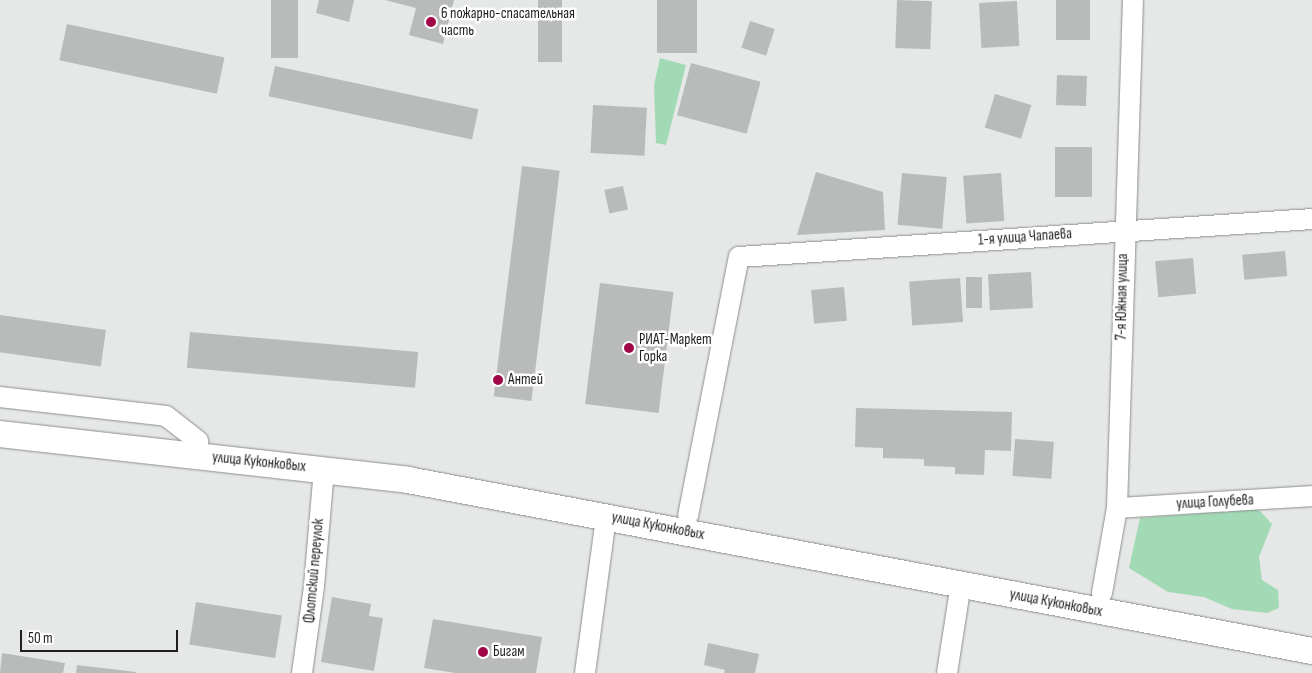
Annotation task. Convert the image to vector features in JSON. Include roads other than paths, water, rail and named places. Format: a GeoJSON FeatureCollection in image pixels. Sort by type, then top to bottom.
{"type":"FeatureCollection","features":[{"type":"Feature","properties":{"kind":"main road","name":"улица Куконковых"},"geometry":{"type":"LineString","coordinates":[[0,418],[198,441],[528,485],[1312,634]]}},
{"type":"Feature","properties":{"kind":"main road","name":"улица Куконковых"},"geometry":{"type":"LineString","coordinates":[[0,434],[324,469],[408,480],[1312,651]]}},
{"type":"Feature","properties":{"kind":"street","name":"7-я Южная улица"},"geometry":{"type":"LineString","coordinates":[[1102,593],[1118,508],[1124,231],[1133,0]]}},
{"type":"Feature","properties":{"kind":"street","name":"1-я улица Чапаева"},"geometry":{"type":"LineString","coordinates":[[688,516],[739,257],[1312,219]]}},
{"type":"Feature","properties":{"kind":"street"},"geometry":{"type":"LineString","coordinates":[[0,398],[166,416],[198,441]]}},
{"type":"Feature","properties":{"kind":"street","name":"Флотский переулок"},"geometry":{"type":"LineString","coordinates":[[302,673],[314,586],[324,469]]}},
{"type":"Feature","properties":{"kind":"street","name":"улица Голубева"},"geometry":{"type":"LineString","coordinates":[[1118,508],[1312,496]]}},
{"type":"Feature","properties":{"kind":"street"},"geometry":{"type":"LineString","coordinates":[[584,673],[606,517]]}},
{"type":"Feature","properties":{"kind":"street"},"geometry":{"type":"LineString","coordinates":[[947,673],[961,584]]}},
{"type":"Feature","properties":{"kind":"place","name":"6 пожарно-спасательная часть"},"geometry":{"type":"Point","coordinates":[431,22]}},
{"type":"Feature","properties":{"kind":"place","name":"РИАТ-Маркет Горка"},"geometry":{"type":"Point","coordinates":[629,348]}},
{"type":"Feature","properties":{"kind":"place","name":"Антей"},"geometry":{"type":"Point","coordinates":[498,380]}},
{"type":"Feature","properties":{"kind":"place","name":"Бигам"},"geometry":{"type":"Point","coordinates":[483,652]}}]}
